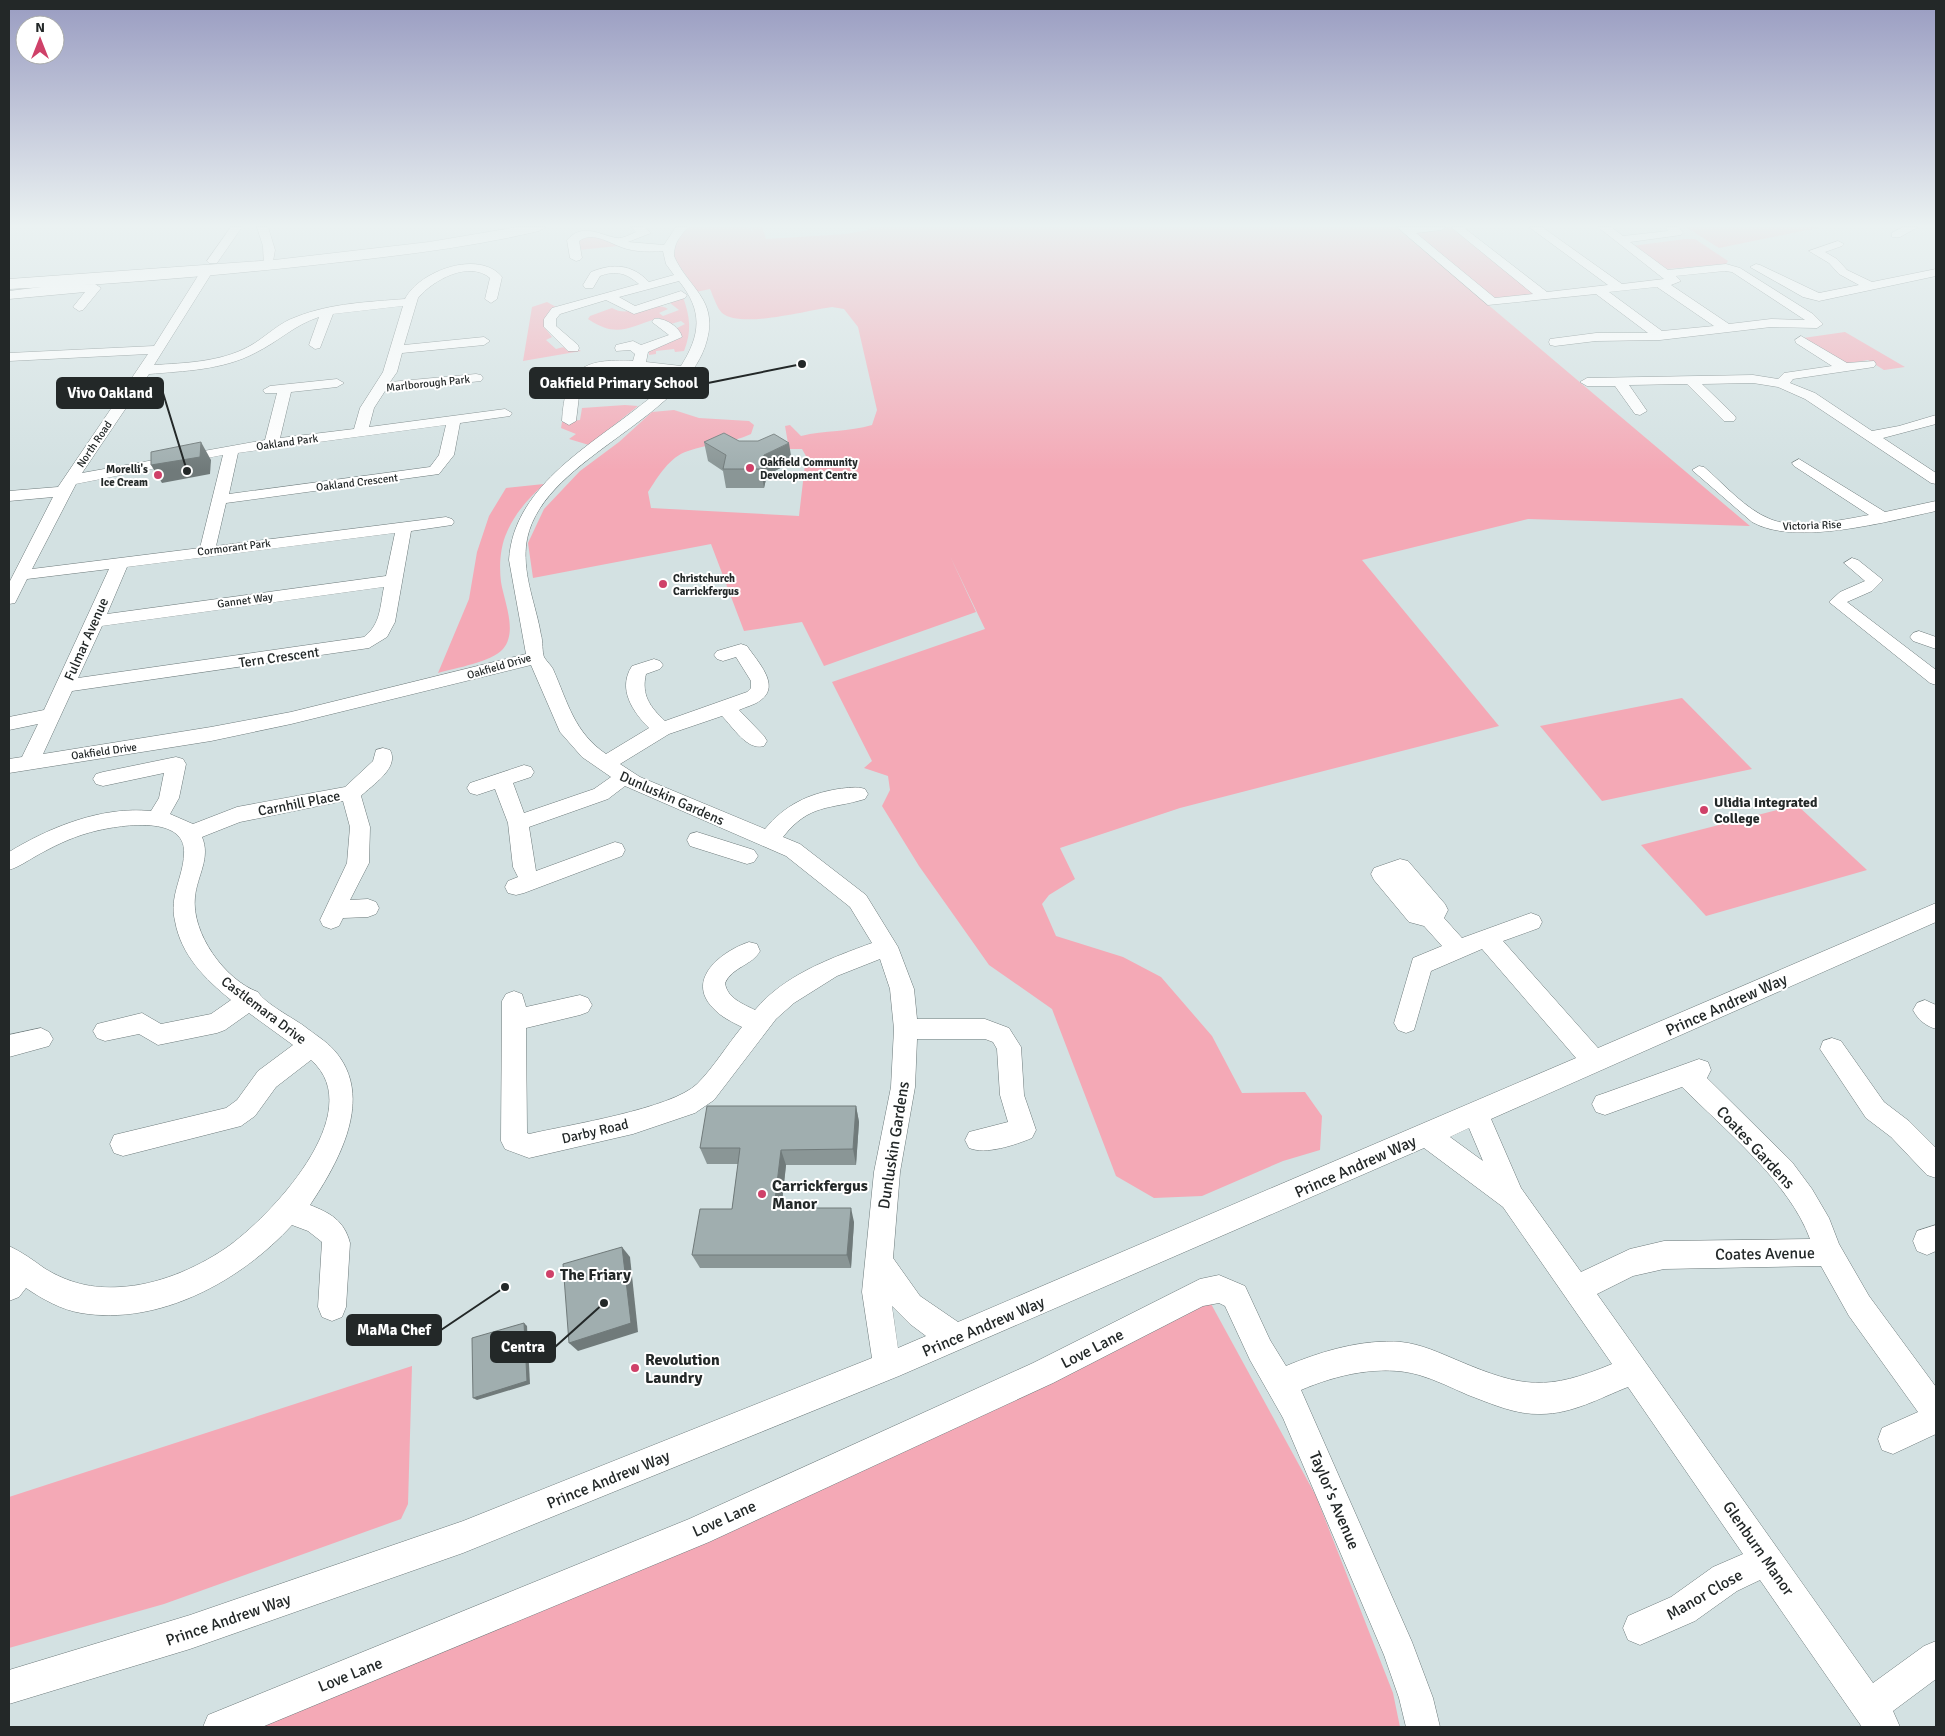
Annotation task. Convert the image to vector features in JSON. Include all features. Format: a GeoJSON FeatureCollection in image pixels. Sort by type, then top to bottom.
{"type":"FeatureCollection","features":[{"type":"Feature","properties":{"kind":"street","name":"North Road"},"geometry":{"type":"LineString","coordinates":[[9,599],[66,486],[158,350],[184,308]]}},
{"type":"Feature","properties":{"kind":"street"},"geometry":{"type":"LineString","coordinates":[[144,370],[188,366],[235,357],[264,343],[295,321],[328,311],[356,308]]}},
{"type":"Feature","properties":{"kind":"street"},"geometry":{"type":"LineString","coordinates":[[360,432],[367,408],[390,372],[409,308]]}},
{"type":"Feature","properties":{"kind":"street"},"geometry":{"type":"LineString","coordinates":[[564,308],[552,316],[549,322],[552,329],[573,348]]}},
{"type":"Feature","properties":{"kind":"street"},"geometry":{"type":"LineString","coordinates":[[629,308],[633,310],[647,308]]}},
{"type":"Feature","properties":{"kind":"street","name":"Oakfield Drive"},"geometry":{"type":"LineString","coordinates":[[9,766],[195,737],[291,718],[535,658],[535,642],[518,583],[517,565],[522,525],[532,508],[554,483],[658,398],[685,370],[701,341],[701,308]]}},
{"type":"Feature","properties":{"kind":"street"},"geometry":{"type":"LineString","coordinates":[[1623,308],[1660,336]]}},
{"type":"Feature","properties":{"kind":"street"},"geometry":{"type":"LineString","coordinates":[[1701,308],[1726,328]]}},
{"type":"Feature","properties":{"kind":"street"},"geometry":{"type":"LineString","coordinates":[[1559,338],[1660,336],[1771,323],[1817,324],[1796,308]]}},
{"type":"Feature","properties":{"kind":"street"},"geometry":{"type":"LineString","coordinates":[[315,345],[328,311]]}},
{"type":"Feature","properties":{"kind":"street"},"geometry":{"type":"LineString","coordinates":[[641,350],[675,338],[676,333],[663,325],[682,324]]}},
{"type":"Feature","properties":{"kind":"street"},"geometry":{"type":"LineString","coordinates":[[397,350],[484,340]]}},
{"type":"Feature","properties":{"kind":"street"},"geometry":{"type":"LineString","coordinates":[[1801,340],[1845,368]]}},
{"type":"Feature","properties":{"kind":"street"},"geometry":{"type":"LineString","coordinates":[[621,348],[633,344],[641,350]]}},
{"type":"Feature","properties":{"kind":"street"},"geometry":{"type":"LineString","coordinates":[[9,357],[158,350]]}},
{"type":"Feature","properties":{"kind":"street"},"geometry":{"type":"LineString","coordinates":[[637,365],[641,350]]}},
{"type":"Feature","properties":{"kind":"street"},"geometry":{"type":"LineString","coordinates":[[1781,384],[1784,379],[1791,376],[1869,364]]}},
{"type":"Feature","properties":{"kind":"street"},"geometry":{"type":"LineString","coordinates":[[569,421],[570,400],[575,384],[583,372],[593,367],[637,365],[685,370]]}},
{"type":"Feature","properties":{"kind":"street","name":"Marlborough Park"},"geometry":{"type":"LineString","coordinates":[[380,387],[476,378]]}},
{"type":"Feature","properties":{"kind":"street"},"geometry":{"type":"LineString","coordinates":[[1587,382],[1753,379],[1781,384],[1810,396],[1936,480]]}},
{"type":"Feature","properties":{"kind":"street"},"geometry":{"type":"LineString","coordinates":[[1690,380],[1729,418]]}},
{"type":"Feature","properties":{"kind":"street"},"geometry":{"type":"LineString","coordinates":[[1619,381],[1640,411]]}},
{"type":"Feature","properties":{"kind":"street"},"geometry":{"type":"LineString","coordinates":[[270,390],[337,383]]}},
{"type":"Feature","properties":{"kind":"street"},"geometry":{"type":"LineString","coordinates":[[575,384],[615,386]]}},
{"type":"Feature","properties":{"kind":"street"},"geometry":{"type":"LineString","coordinates":[[271,444],[285,388]]}},
{"type":"Feature","properties":{"kind":"street","name":"Oakland Park"},"geometry":{"type":"LineString","coordinates":[[9,496],[66,486],[232,449],[506,413]]}},
{"type":"Feature","properties":{"kind":"street","name":"Oakland Crescent"},"geometry":{"type":"LineString","coordinates":[[222,499],[434,471],[442,466],[445,460],[454,419]]}},
{"type":"Feature","properties":{"kind":"street"},"geometry":{"type":"LineString","coordinates":[[1870,436],[1906,429],[1936,419]]}},
{"type":"Feature","properties":{"kind":"street"},"geometry":{"type":"LineString","coordinates":[[207,551],[222,499],[232,449]]}},
{"type":"Feature","properties":{"kind":"street"},"geometry":{"type":"LineString","coordinates":[[1799,463],[1884,518]]}},
{"type":"Feature","properties":{"kind":"street","name":"Victoria Rise"},"geometry":{"type":"LineString","coordinates":[[1699,470],[1758,518],[1772,526],[1822,526],[1884,518],[1936,506]]}},
{"type":"Feature","properties":{"kind":"street","name":"Cormorant Park"},"geometry":{"type":"LineString","coordinates":[[22,575],[446,522]]}},
{"type":"Feature","properties":{"kind":"street","name":"Tern Crescent"},"geometry":{"type":"LineString","coordinates":[[65,686],[366,644],[377,637],[383,630],[395,580],[404,527]]}},
{"type":"Feature","properties":{"kind":"street","name":"Fulmar Avenue"},"geometry":{"type":"LineString","coordinates":[[29,762],[95,621],[120,562]]}},
{"type":"Feature","properties":{"kind":"street"},"geometry":{"type":"LineString","coordinates":[[1852,563],[1875,580],[1870,587],[1841,597],[1837,602],[1935,676]]}},
{"type":"Feature","properties":{"kind":"street","name":"Gannet Way"},"geometry":{"type":"LineString","coordinates":[[95,621],[395,580]]}},
{"type":"Feature","properties":{"kind":"street"},"geometry":{"type":"LineString","coordinates":[[1919,637],[1936,643]]}},
{"type":"Feature","properties":{"kind":"street","name":"Dunluskin Gardens"},"geometry":{"type":"LineString","coordinates":[[604,764],[662,729],[726,708],[754,696],[761,686],[741,650],[723,655]]}},
{"type":"Feature","properties":{"kind":"street","name":"Dunluskin Gardens"},"geometry":{"type":"LineString","coordinates":[[535,658],[543,668],[567,727],[584,747],[604,764],[624,777],[729,823],[770,838],[793,850],[850,893],[867,912],[888,946],[902,989],[906,1029],[903,1087],[887,1172],[876,1287],[883,1347],[889,1366]]}},
{"type":"Feature","properties":{"kind":"street"},"geometry":{"type":"LineString","coordinates":[[638,670],[634,683],[636,698],[662,729]]}},
{"type":"Feature","properties":{"kind":"street"},"geometry":{"type":"LineString","coordinates":[[726,708],[757,740]]}},
{"type":"Feature","properties":{"kind":"street"},"geometry":{"type":"LineString","coordinates":[[9,722],[50,716]]}},
{"type":"Feature","properties":{"kind":"street"},"geometry":{"type":"LineString","coordinates":[[349,795],[382,764],[382,755]]}},
{"type":"Feature","properties":{"kind":"street"},"geometry":{"type":"LineString","coordinates":[[103,779],[176,764],[169,798],[156,819]]}},
{"type":"Feature","properties":{"kind":"street"},"geometry":{"type":"LineString","coordinates":[[477,788],[524,772]]}},
{"type":"Feature","properties":{"kind":"street"},"geometry":{"type":"LineString","coordinates":[[518,823],[601,794],[624,777]]}},
{"type":"Feature","properties":{"kind":"street"},"geometry":{"type":"LineString","coordinates":[[502,780],[518,823],[524,854],[523,884],[615,850]]}},
{"type":"Feature","properties":{"kind":"street"},"geometry":{"type":"LineString","coordinates":[[770,838],[787,817],[802,807],[821,800],[858,794]]}},
{"type":"Feature","properties":{"kind":"street","name":"Carnhill Place"},"geometry":{"type":"LineString","coordinates":[[190,833],[242,814],[349,795],[352,797],[358,811],[359,860],[357,869],[346,883],[334,915],[368,908]]}},
{"type":"Feature","properties":{"kind":"street"},"geometry":{"type":"LineString","coordinates":[[9,862],[42,843],[88,826],[117,820],[156,819],[176,824],[190,833]]}},
{"type":"Feature","properties":{"kind":"street"},"geometry":{"type":"LineString","coordinates":[[729,823],[705,842],[747,856]]}},
{"type":"Feature","properties":{"kind":"street","name":"Castlemara Drive"},"geometry":{"type":"LineString","coordinates":[[14,1272],[55,1290],[83,1299],[119,1301],[145,1297],[179,1286],[220,1267],[257,1241],[288,1211],[318,1172],[334,1136],[340,1114],[340,1092],[336,1074],[329,1062],[311,1044],[250,999],[207,964],[195,946],[186,923],[185,896],[195,851],[190,833]]}},
{"type":"Feature","properties":{"kind":"street","name":"Prince Andrew Way"},"geometry":{"type":"LineString","coordinates":[[9,1687],[190,1632],[463,1537],[889,1366],[1207,1231],[1475,1112],[1936,912]]}},
{"type":"Feature","properties":{"kind":"street"},"geometry":{"type":"LineString","coordinates":[[1431,919],[1457,948]]}},
{"type":"Feature","properties":{"kind":"street"},"geometry":{"type":"LineString","coordinates":[[1406,1023],[1420,964],[1457,948],[1531,922]]}},
{"type":"Feature","properties":{"kind":"street"},"geometry":{"type":"LineString","coordinates":[[1486,938],[1594,1061]]}},
{"type":"Feature","properties":{"kind":"street","name":"Darby Road"},"geometry":{"type":"LineString","coordinates":[[580,1005],[514,1011],[514,1141],[529,1146],[633,1122],[686,1105],[704,1092],[776,1004],[809,979],[829,969],[888,946]]}},
{"type":"Feature","properties":{"kind":"street"},"geometry":{"type":"LineString","coordinates":[[749,951],[724,966],[718,974],[715,988],[720,1000],[759,1024]]}},
{"type":"Feature","properties":{"kind":"street"},"geometry":{"type":"LineString","coordinates":[[105,1031],[142,1023],[158,1035],[205,1027],[222,1020],[250,999]]}},
{"type":"Feature","properties":{"kind":"street"},"geometry":{"type":"LineString","coordinates":[[906,1029],[984,1029],[997,1032],[1005,1040],[1009,1049],[1012,1100],[1023,1130],[978,1140]]}},
{"type":"Feature","properties":{"kind":"street"},"geometry":{"type":"LineString","coordinates":[[9,1046],[41,1039]]}},
{"type":"Feature","properties":{"kind":"street"},"geometry":{"type":"LineString","coordinates":[[123,1144],[232,1118],[246,1108],[266,1079],[311,1044]]}},
{"type":"Feature","properties":{"kind":"street"},"geometry":{"type":"LineString","coordinates":[[1832,1049],[1876,1110],[1900,1129],[1936,1166]]}},
{"type":"Feature","properties":{"kind":"street","name":"Coates Gardens"},"geometry":{"type":"LineString","coordinates":[[1605,1104],[1694,1072],[1783,1171],[1803,1198],[1819,1227],[1828,1252]]}},
{"type":"Feature","properties":{"kind":"street","name":"Glenburn Manor"},"geometry":{"type":"LineString","coordinates":[[1475,1112],[1512,1198],[1876,1717]]}},
{"type":"Feature","properties":{"kind":"street","name":"Glenburn Manor"},"geometry":{"type":"LineString","coordinates":[[1426,1134],[1512,1198]]}},
{"type":"Feature","properties":{"kind":"street"},"geometry":{"type":"LineString","coordinates":[[288,1211],[327,1227],[333,1233],[336,1243],[332,1308]]}},
{"type":"Feature","properties":{"kind":"street","name":"Coates Avenue"},"geometry":{"type":"LineString","coordinates":[[1576,1290],[1630,1263],[1664,1255],[1828,1252],[1858,1306],[1936,1411]]}},
{"type":"Feature","properties":{"kind":"street"},"geometry":{"type":"LineString","coordinates":[[879,1260],[893,1286],[907,1304],[932,1324],[956,1337]]}},
{"type":"Feature","properties":{"kind":"street","name":"Taylor's Avenue"},"geometry":{"type":"LineString","coordinates":[[1219,1289],[1230,1293],[1239,1302],[1260,1350],[1313,1448],[1400,1654],[1416,1698],[1423,1727]]}},
{"type":"Feature","properties":{"kind":"street","name":"Love Lane"},"geometry":{"type":"LineString","coordinates":[[220,1727],[698,1531],[1043,1373],[1200,1293],[1219,1289]]}},
{"type":"Feature","properties":{"kind":"street"},"geometry":{"type":"LineString","coordinates":[[1280,1384],[1296,1376],[1340,1363],[1383,1356],[1416,1359],[1502,1392],[1530,1399],[1562,1398],[1632,1371]]}},
{"type":"Feature","properties":{"kind":"street"},"geometry":{"type":"LineString","coordinates":[[1893,1439],[1936,1418]]}},
{"type":"Feature","properties":{"kind":"street","name":"Manor Close"},"geometry":{"type":"LineString","coordinates":[[1640,1628],[1683,1609],[1724,1579],[1767,1560]]}},
{"type":"Feature","properties":{"kind":"street"},"geometry":{"type":"LineString","coordinates":[[1876,1717],[1936,1658]]}},
{"type":"Feature","properties":{"kind":"shaded area"},"geometry":{"type":"Polygon","coordinates":[[[532,308],[558,308],[545,319],[545,328],[552,337],[546,340],[556,349],[569,347],[581,351],[523,361],[532,308]]]}},
{"type":"Feature","properties":{"kind":"shaded area"},"geometry":{"type":"Polygon","coordinates":[[[612,308],[619,311],[633,311],[644,308],[668,309],[659,313],[663,316],[679,310],[676,308],[686,308],[689,324],[684,351],[675,352],[674,349],[656,351],[656,354],[649,355],[649,350],[678,339],[681,334],[677,328],[685,324],[681,321],[671,324],[658,318],[630,328],[615,330],[598,325],[588,319],[590,316],[612,308]]]}},
{"type":"Feature","properties":{"kind":"shaded area"},"geometry":{"type":"Polygon","coordinates":[[[719,308],[826,308],[759,319],[731,317],[722,313],[719,308]]]}},
{"type":"Feature","properties":{"kind":"shaded area"},"geometry":{"type":"Polygon","coordinates":[[[838,308],[1492,308],[1750,526],[1528,519],[1362,560],[1499,726],[1180,808],[1060,848],[1075,879],[1049,895],[1042,904],[1056,936],[1123,957],[1161,977],[1212,1036],[1242,1093],[1305,1092],[1322,1116],[1320,1150],[1283,1161],[1202,1196],[1154,1198],[1116,1176],[1052,1009],[989,965],[919,866],[882,806],[890,790],[888,776],[864,768],[872,761],[832,682],[985,629],[950,556],[976,612],[824,666],[802,622],[744,631],[711,544],[533,578],[528,543],[544,509],[580,471],[619,442],[652,412],[674,410],[699,418],[749,421],[754,425],[751,434],[735,440],[696,448],[675,458],[665,468],[648,492],[651,508],[799,516],[806,456],[802,449],[789,449],[785,426],[790,425],[801,436],[855,429],[872,425],[877,410],[858,327],[844,309],[838,308]]]}},
{"type":"Feature","properties":{"kind":"shaded area"},"geometry":{"type":"Polygon","coordinates":[[[1845,332],[1905,367],[1884,370],[1868,360],[1846,364],[1803,338],[1845,332]]]}},
{"type":"Feature","properties":{"kind":"shaded area"},"geometry":{"type":"Polygon","coordinates":[[[638,406],[589,445],[569,439],[576,434],[561,428],[562,422],[580,420],[582,408],[638,406]]]}},
{"type":"Feature","properties":{"kind":"shaded area"},"geometry":{"type":"Polygon","coordinates":[[[544,484],[518,512],[510,525],[503,544],[500,576],[510,625],[507,642],[498,654],[491,658],[438,673],[469,599],[477,552],[489,516],[506,488],[544,484]]]}},
{"type":"Feature","properties":{"kind":"shaded area"},"geometry":{"type":"Polygon","coordinates":[[[1682,698],[1752,769],[1602,801],[1540,726],[1682,698]]]}},
{"type":"Feature","properties":{"kind":"shaded area"},"geometry":{"type":"Polygon","coordinates":[[[1797,805],[1867,870],[1706,916],[1641,845],[1797,805]]]}},
{"type":"Feature","properties":{"kind":"shaded area"},"geometry":{"type":"Polygon","coordinates":[[[1210,1302],[1316,1496],[1393,1693],[1400,1727],[256,1727],[1210,1302]]]}},
{"type":"Feature","properties":{"kind":"shaded area"},"geometry":{"type":"Polygon","coordinates":[[[412,1366],[408,1504],[401,1519],[164,1604],[9,1648],[9,1497],[412,1366]]]}},
{"type":"Feature","properties":{"kind":"building"},"geometry":{"type":"Polygon","coordinates":[[[724,433],[739,441],[758,441],[774,434],[789,443],[764,455],[761,469],[723,469],[726,455],[704,442],[724,433]]]}},
{"type":"Feature","properties":{"kind":"building"},"geometry":{"type":"Polygon","coordinates":[[[201,442],[200,457],[151,465],[151,452],[201,442]]]}},
{"type":"Feature","properties":{"kind":"building","name":"Carrickfergus Manor"},"geometry":{"type":"Polygon","coordinates":[[[707,1106],[856,1106],[853,1149],[781,1150],[774,1208],[851,1208],[847,1255],[692,1255],[700,1209],[732,1209],[740,1148],[700,1148],[707,1106]]]}},
{"type":"Feature","properties":{"kind":"building"},"geometry":{"type":"Polygon","coordinates":[[[622,1247],[631,1323],[569,1343],[563,1264],[622,1247]]]}},
{"type":"Feature","properties":{"kind":"building"},"geometry":{"type":"Polygon","coordinates":[[[524,1323],[527,1381],[473,1398],[472,1338],[524,1323]]]}},
{"type":"Feature","properties":{"kind":"place","name":"Oakfield Primary School"},"geometry":{"type":"Point","coordinates":[802,364]}},
{"type":"Feature","properties":{"kind":"place","name":"Oakfield Community Development Centre"},"geometry":{"type":"Point","coordinates":[750,468]}},
{"type":"Feature","properties":{"kind":"place","name":"Vivo Oakland"},"geometry":{"type":"Point","coordinates":[187,471]}},
{"type":"Feature","properties":{"kind":"place","name":"Morelli's Ice Cream"},"geometry":{"type":"Point","coordinates":[158,475]}},
{"type":"Feature","properties":{"kind":"place","name":"Christchurch Carrickfergus"},"geometry":{"type":"Point","coordinates":[663,584]}},
{"type":"Feature","properties":{"kind":"place","name":"Ulidia Integrated College"},"geometry":{"type":"Point","coordinates":[1704,810]}},
{"type":"Feature","properties":{"kind":"place","name":"Carrickfergus Manor"},"geometry":{"type":"Point","coordinates":[762,1194]}},
{"type":"Feature","properties":{"kind":"place","name":"The Friary"},"geometry":{"type":"Point","coordinates":[550,1274]}},
{"type":"Feature","properties":{"kind":"place","name":"MaMa Chef"},"geometry":{"type":"Point","coordinates":[505,1287]}},
{"type":"Feature","properties":{"kind":"place","name":"Centra"},"geometry":{"type":"Point","coordinates":[604,1303]}},
{"type":"Feature","properties":{"kind":"place","name":"Revolution Laundry"},"geometry":{"type":"Point","coordinates":[635,1368]}}]}
